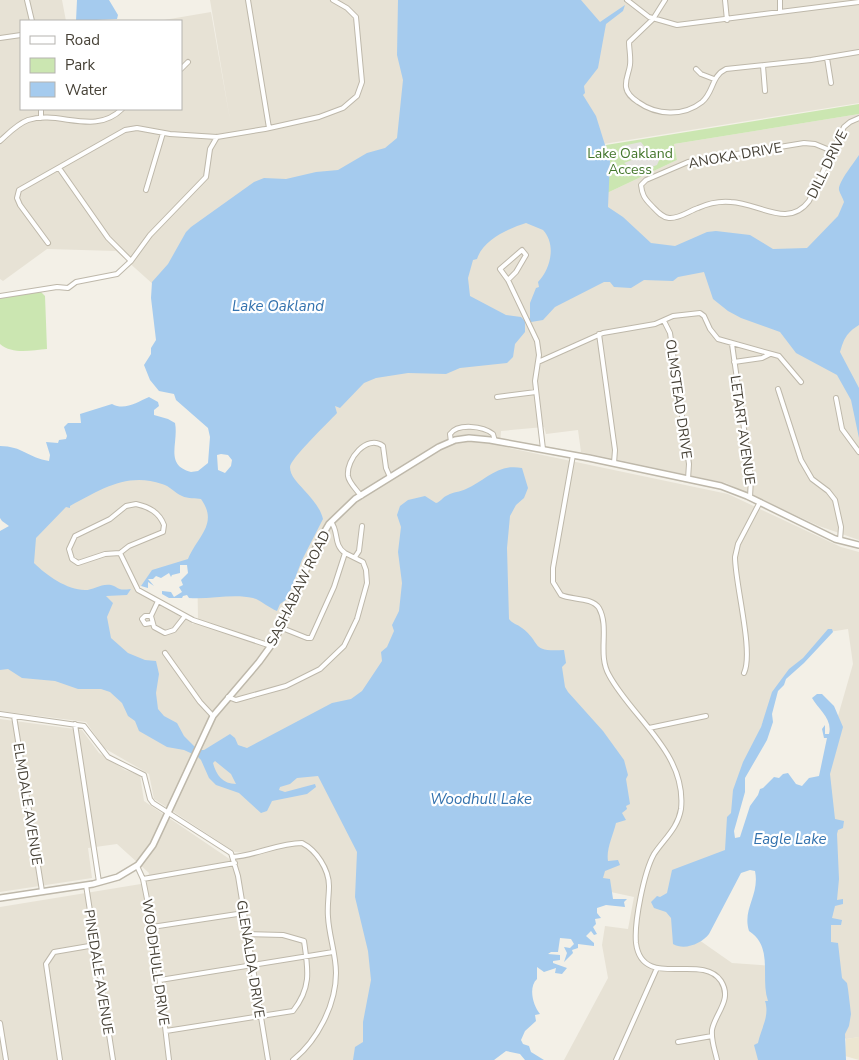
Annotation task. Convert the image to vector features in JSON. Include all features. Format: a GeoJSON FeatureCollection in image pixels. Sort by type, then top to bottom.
{"type":"FeatureCollection","features":[{"type":"Feature","properties":{"kind":"street"},"geometry":{"type":"LineString","coordinates":[[27,0],[32,20]]}},
{"type":"Feature","properties":{"kind":"street"},"geometry":{"type":"LineString","coordinates":[[248,0],[269,128]]}},
{"type":"Feature","properties":{"kind":"street"},"geometry":{"type":"LineString","coordinates":[[48,243],[20,204],[17,194],[24,186],[129,128],[163,133],[217,137],[319,117],[343,108],[357,96],[362,82],[356,17],[348,8],[333,0]]}},
{"type":"Feature","properties":{"kind":"street"},"geometry":{"type":"LineString","coordinates":[[627,0],[653,19],[677,25],[859,2]]}},
{"type":"Feature","properties":{"kind":"street"},"geometry":{"type":"LineString","coordinates":[[665,0],[653,19],[629,42],[630,66],[626,80],[626,89],[631,97],[649,110],[677,112],[696,106],[710,92],[714,79],[726,69],[827,58],[859,52]]}},
{"type":"Feature","properties":{"kind":"street"},"geometry":{"type":"LineString","coordinates":[[725,0],[727,20]]}},
{"type":"Feature","properties":{"kind":"street"},"geometry":{"type":"LineString","coordinates":[[780,0],[780,11]]}},
{"type":"Feature","properties":{"kind":"street"},"geometry":{"type":"LineString","coordinates":[[0,38],[20,35]]}},
{"type":"Feature","properties":{"kind":"street"},"geometry":{"type":"LineString","coordinates":[[827,58],[831,83]]}},
{"type":"Feature","properties":{"kind":"street"},"geometry":{"type":"LineString","coordinates":[[182,68],[188,62]]}},
{"type":"Feature","properties":{"kind":"street"},"geometry":{"type":"LineString","coordinates":[[762,66],[765,91]]}},
{"type":"Feature","properties":{"kind":"street"},"geometry":{"type":"LineString","coordinates":[[696,68],[701,74],[714,79]]}},
{"type":"Feature","properties":{"kind":"street"},"geometry":{"type":"LineString","coordinates":[[41,110],[41,118]]}},
{"type":"Feature","properties":{"kind":"street"},"geometry":{"type":"LineString","coordinates":[[0,141],[20,124],[41,118],[98,122],[113,116],[121,110]]}},
{"type":"Feature","properties":{"kind":"street","name":"DILL DRIVE"},"geometry":{"type":"LineString","coordinates":[[641,185],[645,198],[657,212],[667,218],[678,216],[708,204],[720,202],[748,204],[778,214],[793,214],[801,210],[809,202],[844,128],[850,122],[859,118]]}},
{"type":"Feature","properties":{"kind":"street"},"geometry":{"type":"LineString","coordinates":[[146,190],[163,133]]}},
{"type":"Feature","properties":{"kind":"street"},"geometry":{"type":"LineString","coordinates":[[0,296],[57,287],[68,288],[76,282],[117,274],[131,261],[150,235],[206,176],[210,149],[217,137]]}},
{"type":"Feature","properties":{"kind":"street","name":"ANOKA DRIVE"},"geometry":{"type":"LineString","coordinates":[[641,185],[676,165],[706,159],[804,143],[815,144],[832,151]]}},
{"type":"Feature","properties":{"kind":"street"},"geometry":{"type":"LineString","coordinates":[[59,168],[117,246],[131,261]]}},
{"type":"Feature","properties":{"kind":"street"},"geometry":{"type":"LineString","coordinates":[[508,280],[523,263],[525,251],[519,251],[501,266],[500,272],[508,280],[537,341],[538,362],[535,381],[542,449]]}},
{"type":"Feature","properties":{"kind":"street"},"geometry":{"type":"LineString","coordinates":[[538,362],[599,334],[664,321],[673,316],[700,313],[704,316],[710,330],[718,339],[770,354],[784,361],[801,382]]}},
{"type":"Feature","properties":{"kind":"street","name":"OLMSTEAD DRIVE"},"geometry":{"type":"LineString","coordinates":[[664,321],[670,333],[689,464],[688,479]]}},
{"type":"Feature","properties":{"kind":"street"},"geometry":{"type":"LineString","coordinates":[[599,334],[615,450],[614,463]]}},
{"type":"Feature","properties":{"kind":"street","name":"LETART AVENUE"},"geometry":{"type":"LineString","coordinates":[[732,344],[751,478],[750,497]]}},
{"type":"Feature","properties":{"kind":"street"},"geometry":{"type":"LineString","coordinates":[[734,362],[762,358],[770,354]]}},
{"type":"Feature","properties":{"kind":"street"},"geometry":{"type":"LineString","coordinates":[[778,390],[801,460],[812,479],[828,491],[835,500],[841,527],[840,540]]}},
{"type":"Feature","properties":{"kind":"street"},"geometry":{"type":"LineString","coordinates":[[497,397],[536,392]]}},
{"type":"Feature","properties":{"kind":"street"},"geometry":{"type":"LineString","coordinates":[[836,398],[837,414],[842,429],[859,452]]}},
{"type":"Feature","properties":{"kind":"street"},"geometry":{"type":"LineString","coordinates":[[451,442],[450,434],[459,428],[484,429],[493,434],[495,441]]}},
{"type":"Feature","properties":{"kind":"street","name":"SASHABAW ROAD"},"geometry":{"type":"LineString","coordinates":[[0,898],[99,882],[118,877],[137,866],[153,845],[213,716],[271,646],[282,628],[318,543],[331,522],[361,496],[451,442],[469,438],[495,441],[614,463],[721,486],[750,497],[840,540],[859,545]]}},
{"type":"Feature","properties":{"kind":"street"},"geometry":{"type":"LineString","coordinates":[[361,496],[350,480],[349,470],[355,456],[366,445],[372,442],[384,446],[386,468],[390,478]]}},
{"type":"Feature","properties":{"kind":"street"},"geometry":{"type":"LineString","coordinates":[[573,455],[555,551],[553,582],[560,595],[591,602],[599,608],[603,627],[602,655],[608,674],[666,751],[673,767],[681,803],[677,823],[656,852],[647,869],[638,918],[638,949],[646,961],[657,968],[668,970],[700,969],[710,972],[720,980],[724,986],[725,999],[714,1023],[712,1036],[717,1060]]}},
{"type":"Feature","properties":{"kind":"street","name":"LETART AVENUE"},"geometry":{"type":"LineString","coordinates":[[744,673],[747,648],[735,557],[738,544],[760,502]]}},
{"type":"Feature","properties":{"kind":"street"},"geometry":{"type":"LineString","coordinates":[[136,504],[145,506],[157,514],[164,525],[163,532],[129,546],[120,553],[105,554],[78,563],[72,559],[69,549],[75,536],[110,519],[126,506],[136,504]]}},
{"type":"Feature","properties":{"kind":"street"},"geometry":{"type":"LineString","coordinates":[[228,698],[236,700],[286,686],[320,669],[338,654],[344,646],[357,619],[367,583],[365,566],[345,553],[338,544],[334,526],[331,522]]}},
{"type":"Feature","properties":{"kind":"street"},"geometry":{"type":"LineString","coordinates":[[355,558],[359,551],[362,526]]}},
{"type":"Feature","properties":{"kind":"street"},"geometry":{"type":"LineString","coordinates":[[120,553],[138,590],[184,616],[271,646]]}},
{"type":"Feature","properties":{"kind":"street"},"geometry":{"type":"LineString","coordinates":[[282,628],[307,638],[313,636],[345,553]]}},
{"type":"Feature","properties":{"kind":"street"},"geometry":{"type":"LineString","coordinates":[[158,601],[151,616],[154,627],[165,633],[174,630],[184,616]]}},
{"type":"Feature","properties":{"kind":"street"},"geometry":{"type":"LineString","coordinates":[[151,616],[145,616],[142,619],[145,624],[152,623]]}},
{"type":"Feature","properties":{"kind":"street"},"geometry":{"type":"LineString","coordinates":[[165,653],[200,702],[213,716]]}},
{"type":"Feature","properties":{"kind":"street"},"geometry":{"type":"LineString","coordinates":[[0,714],[84,726],[108,756],[144,775],[150,799],[224,848],[233,857],[250,856],[295,843],[309,846],[321,861],[329,885],[328,916],[336,973],[332,998],[314,1038],[293,1060]]}},
{"type":"Feature","properties":{"kind":"street","name":"ELMDALE AVENUE"},"geometry":{"type":"LineString","coordinates":[[14,716],[42,891]]}},
{"type":"Feature","properties":{"kind":"street"},"geometry":{"type":"LineString","coordinates":[[650,728],[706,716]]}},
{"type":"Feature","properties":{"kind":"street"},"geometry":{"type":"LineString","coordinates":[[74,724],[99,882]]}},
{"type":"Feature","properties":{"kind":"street","name":"GLENALDA DRIVE"},"geometry":{"type":"LineString","coordinates":[[233,857],[268,1060]]}},
{"type":"Feature","properties":{"kind":"street"},"geometry":{"type":"LineString","coordinates":[[142,878],[235,863]]}},
{"type":"Feature","properties":{"kind":"street","name":"WOODHULL DRIVE"},"geometry":{"type":"LineString","coordinates":[[137,866],[142,878],[152,928],[169,1060]]}},
{"type":"Feature","properties":{"kind":"street","name":"PINEDALE AVENUE"},"geometry":{"type":"LineString","coordinates":[[86,885],[113,1060]]}},
{"type":"Feature","properties":{"kind":"street"},"geometry":{"type":"LineString","coordinates":[[152,928],[244,913]]}},
{"type":"Feature","properties":{"kind":"street"},"geometry":{"type":"LineString","coordinates":[[166,1031],[293,1011],[310,976],[304,941],[298,938],[259,932],[247,934]]}},
{"type":"Feature","properties":{"kind":"street"},"geometry":{"type":"LineString","coordinates":[[60,1060],[46,964],[54,952],[95,945]]}},
{"type":"Feature","properties":{"kind":"street"},"geometry":{"type":"LineString","coordinates":[[160,980],[334,952]]}},
{"type":"Feature","properties":{"kind":"street"},"geometry":{"type":"LineString","coordinates":[[616,1060],[657,968]]}},
{"type":"Feature","properties":{"kind":"street"},"geometry":{"type":"LineString","coordinates":[[0,1023],[6,1060]]}},
{"type":"Feature","properties":{"kind":"street"},"geometry":{"type":"LineString","coordinates":[[678,1042],[712,1036]]}},
{"type":"Feature","properties":{"kind":"shaded area"},"geometry":{"type":"Polygon","coordinates":[[[0,0],[62,0],[66,20],[20,20],[20,110],[182,110],[182,20],[164,20],[211,12],[230,120],[210,0],[418,0],[429,161],[184,312],[116,251],[47,249],[3,281],[0,279],[0,0]]]}},
{"type":"Feature","properties":{"kind":"shaded area"},"geometry":{"type":"Polygon","coordinates":[[[547,0],[859,0],[859,103],[591,146],[547,0]]]}},
{"type":"Feature","properties":{"kind":"shaded area"},"geometry":{"type":"Polygon","coordinates":[[[859,114],[859,540],[819,526],[726,483],[581,452],[578,430],[546,434],[544,427],[501,431],[500,446],[728,494],[841,547],[859,552],[859,1037],[846,1039],[788,967],[767,1060],[564,1060],[608,978],[602,945],[605,926],[628,929],[634,897],[564,882],[393,690],[316,761],[385,835],[394,1060],[0,1060],[0,907],[147,883],[149,873],[117,844],[88,848],[92,878],[0,892],[0,719],[82,730],[99,753],[125,770],[140,775],[144,801],[231,860],[246,853],[235,852],[154,799],[149,774],[104,748],[86,722],[0,711],[0,657],[63,607],[20,563],[54,494],[157,473],[236,510],[277,421],[447,309],[450,248],[580,193],[607,193],[677,160],[674,144],[859,114]],[[197,560],[173,566],[150,576],[145,584],[135,589],[193,624],[198,619],[197,560]],[[848,629],[829,632],[789,673],[774,694],[742,775],[728,848],[692,935],[732,963],[788,967],[836,723],[853,664],[848,629]]]}},
{"type":"Feature","properties":{"kind":"shaded area"},"geometry":{"type":"Polygon","coordinates":[[[641,142],[647,150],[629,154],[622,149],[622,146],[641,142]]]}},
{"type":"Feature","properties":{"kind":"shaded area"},"geometry":{"type":"Polygon","coordinates":[[[647,154],[660,158],[657,165],[624,177],[629,167],[624,163],[647,154]]]}},
{"type":"Feature","properties":{"kind":"shaded area"},"geometry":{"type":"Polygon","coordinates":[[[859,1037],[859,1060],[845,1056],[846,1039],[859,1037]]]}},
{"type":"Feature","properties":{"kind":"green space","name":"Lake Oakland Access"},"geometry":{"type":"Polygon","coordinates":[[[859,104],[859,114],[674,144],[677,160],[607,193],[610,161],[606,145],[859,104]]]}},
{"type":"Feature","properties":{"kind":"green space"},"geometry":{"type":"Polygon","coordinates":[[[41,292],[45,296],[47,349],[17,351],[0,344],[0,297],[41,292]]]}},
{"type":"Feature","properties":{"kind":"water"},"geometry":{"type":"Polygon","coordinates":[[[77,0],[109,0],[118,15],[117,19],[76,20],[77,0]]]}},
{"type":"Feature","properties":{"kind":"water","name":"Lake Oakland"},"geometry":{"type":"Polygon","coordinates":[[[398,0],[581,0],[600,22],[625,5],[623,11],[606,24],[598,68],[584,86],[585,93],[583,95],[596,116],[610,161],[608,207],[623,217],[651,243],[675,246],[707,232],[716,231],[750,235],[773,249],[807,248],[838,216],[844,202],[839,187],[859,155],[859,325],[846,337],[840,352],[859,388],[859,438],[851,400],[837,375],[796,353],[780,332],[741,318],[728,311],[713,299],[704,272],[678,277],[673,281],[644,280],[631,288],[614,287],[610,282],[604,282],[555,307],[543,320],[525,323],[525,332],[515,344],[513,357],[507,363],[460,368],[446,374],[408,373],[376,378],[364,383],[340,408],[335,406],[337,413],[302,449],[290,467],[293,476],[315,503],[323,519],[302,560],[287,599],[280,604],[277,611],[253,598],[229,596],[189,598],[187,595],[182,598],[169,598],[162,594],[162,591],[171,592],[174,597],[182,592],[179,587],[183,585],[181,580],[188,573],[187,565],[180,565],[180,573],[171,577],[169,573],[161,578],[156,576],[153,579],[148,579],[154,586],[148,582],[148,588],[141,586],[152,570],[188,559],[207,523],[206,508],[201,499],[184,497],[162,484],[137,480],[114,484],[70,506],[70,508],[66,507],[36,538],[34,563],[64,585],[85,590],[108,585],[120,589],[131,589],[127,595],[106,596],[113,603],[107,617],[111,638],[128,653],[145,660],[156,661],[159,674],[156,693],[158,709],[164,716],[177,723],[184,736],[198,750],[204,750],[230,734],[235,738],[238,745],[247,748],[332,703],[351,699],[362,691],[382,661],[381,652],[387,647],[394,631],[392,625],[399,611],[402,583],[398,552],[401,527],[397,515],[400,506],[408,500],[425,496],[436,503],[452,493],[473,486],[499,470],[513,467],[522,468],[528,488],[524,498],[516,505],[510,516],[507,548],[509,619],[522,628],[541,648],[546,650],[564,650],[566,663],[562,667],[565,687],[603,731],[624,760],[628,775],[626,779],[630,804],[626,806],[627,809],[622,813],[626,820],[616,823],[608,852],[608,861],[618,860],[620,865],[605,871],[603,878],[610,879],[613,899],[627,899],[624,902],[625,907],[606,905],[597,908],[597,913],[601,918],[595,919],[596,924],[593,927],[597,934],[594,935],[591,931],[586,936],[594,943],[594,946],[578,944],[578,948],[572,950],[573,953],[564,962],[567,953],[564,947],[570,948],[574,944],[571,939],[560,938],[558,952],[548,954],[560,955],[560,960],[553,961],[553,963],[567,968],[562,974],[555,973],[556,968],[544,972],[537,967],[537,979],[534,982],[532,991],[535,1006],[540,1014],[535,1015],[536,1021],[525,1031],[521,1040],[523,1044],[529,1046],[531,1052],[544,1060],[525,1060],[520,1054],[506,1051],[494,1060],[353,1060],[355,1047],[363,1042],[363,1022],[371,980],[368,951],[355,897],[357,852],[318,776],[297,778],[290,784],[280,787],[279,790],[285,792],[315,784],[316,787],[307,794],[272,801],[267,811],[261,813],[239,793],[216,785],[209,778],[201,760],[197,756],[184,750],[167,747],[139,731],[135,721],[128,716],[122,703],[110,692],[101,689],[78,689],[55,681],[22,678],[8,669],[0,670],[0,531],[9,526],[0,518],[0,446],[14,448],[49,461],[50,455],[46,442],[58,443],[59,440],[66,439],[64,427],[68,423],[81,423],[80,414],[112,404],[122,407],[149,397],[158,402],[159,406],[154,410],[154,415],[175,423],[174,452],[178,464],[183,469],[191,472],[198,471],[208,463],[210,437],[208,428],[176,400],[174,394],[159,391],[150,380],[144,365],[151,354],[151,348],[156,340],[151,298],[152,282],[168,264],[186,232],[191,227],[254,182],[264,178],[286,179],[316,172],[338,170],[367,153],[385,148],[397,138],[403,80],[397,55],[398,0]],[[526,223],[511,228],[490,241],[480,252],[477,259],[473,260],[468,278],[470,296],[506,315],[521,317],[524,320],[530,318],[530,303],[536,288],[539,287],[538,282],[549,264],[551,250],[550,243],[543,230],[526,223]],[[217,455],[218,470],[225,473],[231,466],[232,460],[228,455],[217,455]],[[215,761],[213,763],[216,771],[224,781],[236,784],[231,774],[215,761]]]}},
{"type":"Feature","properties":{"kind":"water","name":"Eagle Lake"},"geometry":{"type":"Polygon","coordinates":[[[828,629],[832,629],[833,632],[786,679],[784,685],[778,691],[772,714],[773,722],[767,740],[745,778],[745,792],[734,831],[735,838],[740,837],[750,806],[760,789],[774,777],[779,778],[783,774],[788,773],[796,784],[802,786],[809,778],[819,776],[827,738],[824,738],[822,729],[825,725],[825,734],[829,734],[830,729],[827,719],[812,698],[817,694],[822,694],[834,706],[843,727],[830,774],[835,819],[844,821],[843,828],[838,830],[837,834],[839,879],[837,900],[843,899],[843,904],[835,906],[832,918],[842,920],[841,925],[831,925],[831,942],[838,943],[842,978],[847,983],[848,989],[851,1014],[849,1026],[845,1034],[846,1060],[758,1060],[754,1045],[758,1043],[766,1017],[765,1001],[768,1001],[764,954],[757,938],[749,931],[747,923],[755,887],[755,871],[750,870],[741,873],[709,934],[693,945],[683,947],[673,944],[671,918],[666,912],[654,908],[651,902],[657,896],[660,897],[667,893],[672,870],[725,850],[727,817],[731,813],[733,790],[743,762],[761,727],[772,692],[789,669],[803,658],[828,629]]]}},
{"type":"Feature","properties":{"kind":"water label","name":"Woodhull Lake"},"geometry":{"type":"Point","coordinates":[481,799]}}]}
